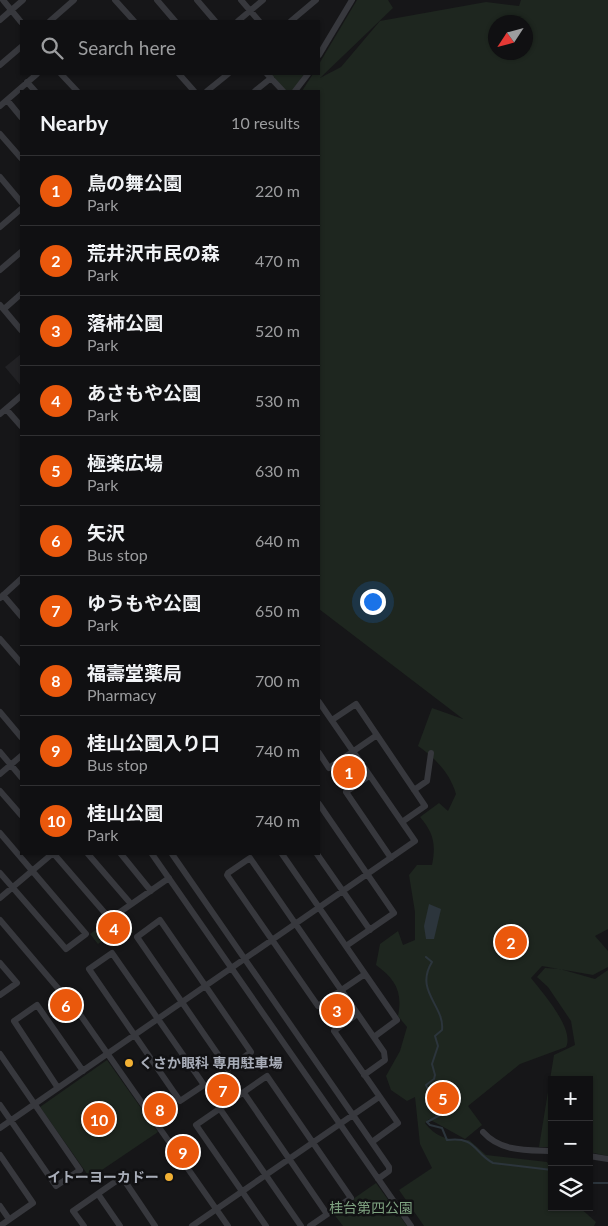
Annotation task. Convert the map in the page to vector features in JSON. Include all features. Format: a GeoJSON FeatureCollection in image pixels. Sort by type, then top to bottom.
{"type":"FeatureCollection","features":[{"type":"Feature","properties":{"kind":"street"},"geometry":{"type":"LineString","coordinates":[[3,0],[20,21]]}},
{"type":"Feature","properties":{"kind":"street"},"geometry":{"type":"LineString","coordinates":[[0,20],[23,0]]}},
{"type":"Feature","properties":{"kind":"street"},"geometry":{"type":"LineString","coordinates":[[51,20],[74,0]]}},
{"type":"Feature","properties":{"kind":"street"},"geometry":{"type":"LineString","coordinates":[[157,0],[174,20]]}},
{"type":"Feature","properties":{"kind":"street"},"geometry":{"type":"LineString","coordinates":[[197,0],[215,20]]}},
{"type":"Feature","properties":{"kind":"street"},"geometry":{"type":"LineString","coordinates":[[241,0],[258,20]]}},
{"type":"Feature","properties":{"kind":"street"},"geometry":{"type":"LineString","coordinates":[[239,20],[263,0]]}},
{"type":"Feature","properties":{"kind":"street"},"geometry":{"type":"LineString","coordinates":[[299,19],[316,0]]}},
{"type":"Feature","properties":{"kind":"street"},"geometry":{"type":"LineString","coordinates":[[321,44],[352,0]]}},
{"type":"Feature","properties":{"kind":"street"},"geometry":{"type":"LineString","coordinates":[[120,2],[133,20]]}},
{"type":"Feature","properties":{"kind":"street"},"geometry":{"type":"LineString","coordinates":[[0,65],[20,48]]}},
{"type":"Feature","properties":{"kind":"street"},"geometry":{"type":"LineString","coordinates":[[0,106],[36,75]]}},
{"type":"Feature","properties":{"kind":"street"},"geometry":{"type":"LineString","coordinates":[[63,75],[75,90]]}},
{"type":"Feature","properties":{"kind":"street"},"geometry":{"type":"LineString","coordinates":[[180,75],[193,90]]}},
{"type":"Feature","properties":{"kind":"street"},"geometry":{"type":"LineString","coordinates":[[208,90],[227,75]]}},
{"type":"Feature","properties":{"kind":"street"},"geometry":{"type":"LineString","coordinates":[[296,90],[307,75]]}},
{"type":"Feature","properties":{"kind":"street"},"geometry":{"type":"LineString","coordinates":[[256,90],[269,76],[282,90]]}},
{"type":"Feature","properties":{"kind":"street"},"geometry":{"type":"LineString","coordinates":[[27,82],[34,90]]}},
{"type":"Feature","properties":{"kind":"street"},"geometry":{"type":"LineString","coordinates":[[7,100],[20,116]]}},
{"type":"Feature","properties":{"kind":"street"},"geometry":{"type":"LineString","coordinates":[[0,134],[20,157]]}},
{"type":"Feature","properties":{"kind":"street"},"geometry":{"type":"LineString","coordinates":[[0,177],[20,201]]}},
{"type":"Feature","properties":{"kind":"street"},"geometry":{"type":"LineString","coordinates":[[1,224],[20,210]]}},
{"type":"Feature","properties":{"kind":"street"},"geometry":{"type":"LineString","coordinates":[[0,270],[20,253]]}},
{"type":"Feature","properties":{"kind":"street"},"geometry":{"type":"LineString","coordinates":[[20,295],[2,307],[20,329]]}},
{"type":"Feature","properties":{"kind":"street"},"geometry":{"type":"LineString","coordinates":[[0,414],[20,397]]}},
{"type":"Feature","properties":{"kind":"street"},"geometry":{"type":"LineString","coordinates":[[6,409],[20,425]]}},
{"type":"Feature","properties":{"kind":"street"},"geometry":{"type":"LineString","coordinates":[[20,580],[2,596],[20,615]]}},
{"type":"Feature","properties":{"kind":"street"},"geometry":{"type":"LineString","coordinates":[[0,639],[20,660]]}},
{"type":"Feature","properties":{"kind":"street"},"geometry":{"type":"LineString","coordinates":[[0,1128],[415,842],[320,703]]}},
{"type":"Feature","properties":{"kind":"street"},"geometry":{"type":"LineString","coordinates":[[332,720],[356,704],[425,806],[402,822]]}},
{"type":"Feature","properties":{"kind":"street"},"geometry":{"type":"LineString","coordinates":[[0,712],[20,736]]}},
{"type":"Feature","properties":{"kind":"street"},"geometry":{"type":"LineString","coordinates":[[320,754],[329,768],[377,735]]}},
{"type":"Feature","properties":{"kind":"street"},"geometry":{"type":"LineString","coordinates":[[0,752],[20,776]]}},
{"type":"Feature","properties":{"kind":"street"},"geometry":{"type":"LineString","coordinates":[[414,790],[427,781],[431,753]]}},
{"type":"Feature","properties":{"kind":"street"},"geometry":{"type":"LineString","coordinates":[[0,774],[20,757]]}},
{"type":"Feature","properties":{"kind":"street"},"geometry":{"type":"LineString","coordinates":[[369,776],[346,792],[391,858]]}},
{"type":"Feature","properties":{"kind":"street"},"geometry":{"type":"LineString","coordinates":[[0,790],[20,814]]}},
{"type":"Feature","properties":{"kind":"street"},"geometry":{"type":"LineString","coordinates":[[320,805],[394,913],[346,946]]}},
{"type":"Feature","properties":{"kind":"street"},"geometry":{"type":"LineString","coordinates":[[0,833],[86,934],[66,949],[0,873]]}},
{"type":"Feature","properties":{"kind":"street"},"geometry":{"type":"LineString","coordinates":[[0,898],[52,855]]}},
{"type":"Feature","properties":{"kind":"street"},"geometry":{"type":"LineString","coordinates":[[54,855],[110,919],[170,878]]}},
{"type":"Feature","properties":{"kind":"street"},"geometry":{"type":"LineString","coordinates":[[89,855],[131,904]]}},
{"type":"Feature","properties":{"kind":"street"},"geometry":{"type":"LineString","coordinates":[[122,855],[151,891]]}},
{"type":"Feature","properties":{"kind":"street"},"geometry":{"type":"LineString","coordinates":[[153,855],[411,1226]]}},
{"type":"Feature","properties":{"kind":"street"},"geometry":{"type":"LineString","coordinates":[[173,855],[389,1167],[389,1171],[378,1179]]}},
{"type":"Feature","properties":{"kind":"street"},"geometry":{"type":"LineString","coordinates":[[283,855],[397,1020],[374,1037]]}},
{"type":"Feature","properties":{"kind":"street"},"geometry":{"type":"LineString","coordinates":[[318,855],[370,930]]}},
{"type":"Feature","properties":{"kind":"street"},"geometry":{"type":"LineString","coordinates":[[364,1075],[385,1060],[384,1052],[374,1037],[357,1014],[341,990],[296,924],[250,858],[227,875],[318,1006],[341,990],[365,974]]}},
{"type":"Feature","properties":{"kind":"street"},"geometry":{"type":"LineString","coordinates":[[0,920],[79,1013],[228,1226]]}},
{"type":"Feature","properties":{"kind":"street"},"geometry":{"type":"LineString","coordinates":[[160,920],[251,1052],[228,1069],[182,1003],[137,937],[160,920]]}},
{"type":"Feature","properties":{"kind":"street"},"geometry":{"type":"LineString","coordinates":[[112,953],[204,1085],[180,1101],[135,1035],[89,969],[112,953]]}},
{"type":"Feature","properties":{"kind":"street"},"geometry":{"type":"LineString","coordinates":[[0,963],[17,983],[0,995]]}},
{"type":"Feature","properties":{"kind":"street"},"geometry":{"type":"LineString","coordinates":[[58,1088],[14,1021],[37,1005],[83,1071]]}},
{"type":"Feature","properties":{"kind":"street"},"geometry":{"type":"LineString","coordinates":[[357,1014],[334,1031],[398,1123],[372,1142]]}},
{"type":"Feature","properties":{"kind":"street"},"geometry":{"type":"LineString","coordinates":[[0,1054],[80,1170],[56,1186],[0,1105]]}},
{"type":"Feature","properties":{"kind":"street"},"geometry":{"type":"LineString","coordinates":[[266,1226],[196,1125],[267,1076],[351,1198],[310,1226]]}},
{"type":"Feature","properties":{"kind":"street"},"geometry":{"type":"LineString","coordinates":[[244,1092],[327,1214]]}},
{"type":"Feature","properties":{"kind":"street"},"geometry":{"type":"LineString","coordinates":[[192,1226],[379,1096]]}},
{"type":"Feature","properties":{"kind":"street"},"geometry":{"type":"LineString","coordinates":[[220,1109],[301,1226]]}},
{"type":"Feature","properties":{"kind":"street"},"geometry":{"type":"LineString","coordinates":[[483,1132],[494,1143],[509,1148],[548,1151]]}},
{"type":"Feature","properties":{"kind":"street"},"geometry":{"type":"LineString","coordinates":[[0,1155],[33,1203],[0,1226]]}},
{"type":"Feature","properties":{"kind":"street"},"geometry":{"type":"LineString","coordinates":[[593,1157],[608,1159]]}},
{"type":"Feature","properties":{"kind":"street"},"geometry":{"type":"LineString","coordinates":[[84,1226],[73,1211],[122,1177],[155,1226]]}},
{"type":"Feature","properties":{"kind":"street"},"geometry":{"type":"LineString","coordinates":[[98,1194],[120,1226]]}},
{"type":"Feature","properties":{"kind":"street"},"geometry":{"type":"LineString","coordinates":[[0,1206],[9,1219]]}},
{"type":"Feature","properties":{"kind":"shaded area"},"geometry":{"type":"Polygon","coordinates":[[[20,355],[20,385],[5,367],[20,355]]]}},
{"type":"Feature","properties":{"kind":"shaded area"},"geometry":{"type":"Polygon","coordinates":[[[429,904],[441,909],[434,939],[426,939],[424,926],[429,904]]]}},
{"type":"Feature","properties":{"kind":"green space"},"geometry":{"type":"Polygon","coordinates":[[[357,0],[388,0],[393,8],[320,78],[341,67],[380,21],[486,2],[519,6],[521,0],[608,0],[608,929],[595,936],[608,951],[608,967],[593,975],[542,966],[531,978],[562,1021],[568,1039],[566,1047],[520,1064],[468,1106],[482,1125],[465,1139],[429,1119],[425,1123],[444,1138],[469,1140],[486,1155],[547,1162],[548,1211],[584,1211],[596,1222],[594,1226],[424,1226],[399,1190],[432,1168],[420,1144],[415,1097],[407,1101],[391,1090],[386,1076],[400,1051],[407,1027],[398,1016],[399,999],[396,986],[388,975],[376,965],[380,944],[398,931],[403,945],[415,940],[415,912],[409,875],[417,865],[432,865],[434,851],[431,834],[420,817],[439,803],[448,811],[456,794],[446,773],[418,746],[432,708],[463,719],[320,610],[320,90],[303,90],[312,75],[320,75],[320,62],[357,0]]]}},
{"type":"Feature","properties":{"kind":"green space"},"geometry":{"type":"Polygon","coordinates":[[[271,75],[303,75],[294,90],[284,90],[271,75]]]}},
{"type":"Feature","properties":{"kind":"green space"},"geometry":{"type":"Polygon","coordinates":[[[353,755],[366,775],[346,789],[332,769],[353,755]]]}},
{"type":"Feature","properties":{"kind":"green space"},"geometry":{"type":"Polygon","coordinates":[[[125,914],[129,921],[126,923],[133,932],[112,947],[106,938],[98,944],[90,934],[109,920],[112,923],[125,914]]]}},
{"type":"Feature","properties":{"kind":"green space"},"geometry":{"type":"Polygon","coordinates":[[[545,968],[560,969],[595,979],[608,970],[608,1156],[593,1153],[593,1076],[551,1076],[554,1055],[575,1045],[571,1021],[548,987],[537,977],[545,968]]]}},
{"type":"Feature","properties":{"kind":"green space"},"geometry":{"type":"Polygon","coordinates":[[[341,994],[354,1012],[333,1028],[320,1008],[341,994]]]}},
{"type":"Feature","properties":{"kind":"green space"},"geometry":{"type":"Polygon","coordinates":[[[107,1060],[158,1132],[90,1178],[40,1107],[107,1060]]]}},
{"type":"Feature","properties":{"kind":"green space"},"geometry":{"type":"Polygon","coordinates":[[[227,1072],[241,1091],[218,1107],[204,1088],[227,1072]]]}},
{"type":"Feature","properties":{"kind":"green space"},"geometry":{"type":"Polygon","coordinates":[[[548,1092],[548,1147],[539,1147],[548,1092]]]}},
{"type":"Feature","properties":{"kind":"green space","name":"桂台第四公園"},"geometry":{"type":"Polygon","coordinates":[[[376,1183],[407,1226],[343,1226],[333,1213],[376,1183]]]}},
{"type":"Feature","properties":{"kind":"waterway"},"geometry":{"type":"LineString","coordinates":[[426,957],[432,962],[427,972],[428,990],[442,1021],[442,1030],[435,1036],[438,1046],[432,1064],[435,1075],[434,1079],[426,1085],[430,1092],[439,1100],[444,1113],[427,1122],[430,1125],[442,1128],[447,1140],[464,1140],[474,1146],[493,1163],[548,1170]]}},
{"type":"Feature","properties":{"kind":"waterway"},"geometry":{"type":"LineString","coordinates":[[593,1183],[608,1183]]}},
{"type":"Feature","properties":{"kind":"place","name":"鳥の舞公園"},"geometry":{"type":"Point","coordinates":[349,772]}},
{"type":"Feature","properties":{"kind":"place","name":"あさもや公園"},"geometry":{"type":"Point","coordinates":[114,928]}},
{"type":"Feature","properties":{"kind":"place","name":"荒井沢市民の森"},"geometry":{"type":"Point","coordinates":[511,942]}},
{"type":"Feature","properties":{"kind":"place","name":"矢沢"},"geometry":{"type":"Point","coordinates":[66,1005]}},
{"type":"Feature","properties":{"kind":"place","name":"落柿公園"},"geometry":{"type":"Point","coordinates":[337,1010]}},
{"type":"Feature","properties":{"kind":"place","name":"くさか眼科 専用駐車場"},"geometry":{"type":"Point","coordinates":[129,1063]}},
{"type":"Feature","properties":{"kind":"place","name":"ゆうもや公園"},"geometry":{"type":"Point","coordinates":[223,1090]}},
{"type":"Feature","properties":{"kind":"place","name":"極楽広場"},"geometry":{"type":"Point","coordinates":[443,1098]}},
{"type":"Feature","properties":{"kind":"place","name":"福壽堂薬局"},"geometry":{"type":"Point","coordinates":[160,1109]}},
{"type":"Feature","properties":{"kind":"place","name":"桂山公園"},"geometry":{"type":"Point","coordinates":[99,1119]}},
{"type":"Feature","properties":{"kind":"place","name":"桂山公園入り口"},"geometry":{"type":"Point","coordinates":[183,1152]}},
{"type":"Feature","properties":{"kind":"place","name":"イトーヨーカドー"},"geometry":{"type":"Point","coordinates":[169,1177]}}]}
